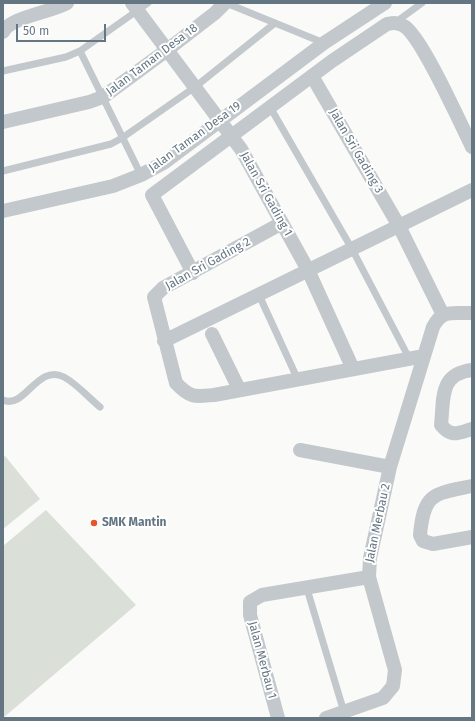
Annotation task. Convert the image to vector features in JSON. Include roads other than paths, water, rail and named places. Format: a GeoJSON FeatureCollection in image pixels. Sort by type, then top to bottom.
{"type":"FeatureCollection","features":[{"type":"Feature","properties":{"kind":"street"},"geometry":{"type":"LineString","coordinates":[[4,30],[12,22],[48,12],[67,3]]}},
{"type":"Feature","properties":{"kind":"street","name":"Jalan Taman Desa 18"},"geometry":{"type":"LineString","coordinates":[[3,122],[89,102],[103,96],[167,50],[215,13],[225,3]]}},
{"type":"Feature","properties":{"kind":"street","name":"Jalan Taman Desa 19"},"geometry":{"type":"LineString","coordinates":[[3,211],[113,186],[141,175],[165,162],[324,43],[379,4]]}},
{"type":"Feature","properties":{"kind":"street","name":"Jalan Sri Gading 1"},"geometry":{"type":"LineString","coordinates":[[139,6],[167,50],[232,136],[308,270],[353,369]]}},
{"type":"Feature","properties":{"kind":"street"},"geometry":{"type":"LineString","coordinates":[[192,273],[152,195],[312,76],[387,24],[396,22],[405,26],[421,46],[472,147]]}},
{"type":"Feature","properties":{"kind":"street","name":"Jalan Sri Gading 3"},"geometry":{"type":"LineString","coordinates":[[312,76],[399,226],[443,314]]}},
{"type":"Feature","properties":{"kind":"street"},"geometry":{"type":"LineString","coordinates":[[424,356],[298,380],[195,397],[185,393],[176,383],[164,341],[472,190]]}},
{"type":"Feature","properties":{"kind":"street","name":"Jalan Sri Gading 2"},"geometry":{"type":"LineString","coordinates":[[164,341],[154,297],[163,288],[282,223]]}},
{"type":"Feature","properties":{"kind":"street"},"geometry":{"type":"LineString","coordinates":[[443,314],[451,312],[472,313]]}},
{"type":"Feature","properties":{"kind":"street","name":"Jalan Merbau 2"},"geometry":{"type":"LineString","coordinates":[[326,718],[383,698],[393,686],[394,670],[369,577],[374,536],[390,467],[433,327],[443,314]]}},
{"type":"Feature","properties":{"kind":"street"},"geometry":{"type":"LineString","coordinates":[[212,334],[239,390]]}},
{"type":"Feature","properties":{"kind":"street"},"geometry":{"type":"LineString","coordinates":[[472,370],[456,373],[450,378],[444,395],[441,425],[447,432],[453,434],[472,429]]}},
{"type":"Feature","properties":{"kind":"street"},"geometry":{"type":"LineString","coordinates":[[300,450],[390,467]]}},
{"type":"Feature","properties":{"kind":"street"},"geometry":{"type":"LineString","coordinates":[[472,486],[436,494],[429,500],[420,535],[423,541],[433,544],[472,537]]}},
{"type":"Feature","properties":{"kind":"street"},"geometry":{"type":"LineString","coordinates":[[307,589],[369,577]]}},
{"type":"Feature","properties":{"kind":"street","name":"Jalan Merbau 1"},"geometry":{"type":"LineString","coordinates":[[278,718],[250,615],[250,602],[262,595],[307,589]]}},
{"type":"Feature","properties":{"kind":"lane"},"geometry":{"type":"LineString","coordinates":[[225,3],[324,43]]}},
{"type":"Feature","properties":{"kind":"lane"},"geometry":{"type":"LineString","coordinates":[[396,22],[422,3]]}},
{"type":"Feature","properties":{"kind":"lane"},"geometry":{"type":"LineString","coordinates":[[3,71],[66,57],[80,51],[139,6]]}},
{"type":"Feature","properties":{"kind":"lane"},"geometry":{"type":"LineString","coordinates":[[3,171],[111,144],[122,138],[195,87],[275,23]]}},
{"type":"Feature","properties":{"kind":"lane"},"geometry":{"type":"LineString","coordinates":[[80,51],[141,175]]}},
{"type":"Feature","properties":{"kind":"lane"},"geometry":{"type":"LineString","coordinates":[[270,107],[352,249],[408,358]]}},
{"type":"Feature","properties":{"kind":"lane"},"geometry":{"type":"LineString","coordinates":[[258,295],[298,380]]}},
{"type":"Feature","properties":{"kind":"lane"},"geometry":{"type":"LineString","coordinates":[[3,400],[7,402],[13,401],[21,397],[43,377],[51,375],[64,377],[100,407]]}},
{"type":"Feature","properties":{"kind":"lane"},"geometry":{"type":"LineString","coordinates":[[307,589],[344,712]]}},
{"type":"Feature","properties":{"kind":"place","name":"SMK Mantin"},"geometry":{"type":"Point","coordinates":[94,523]}}]}
